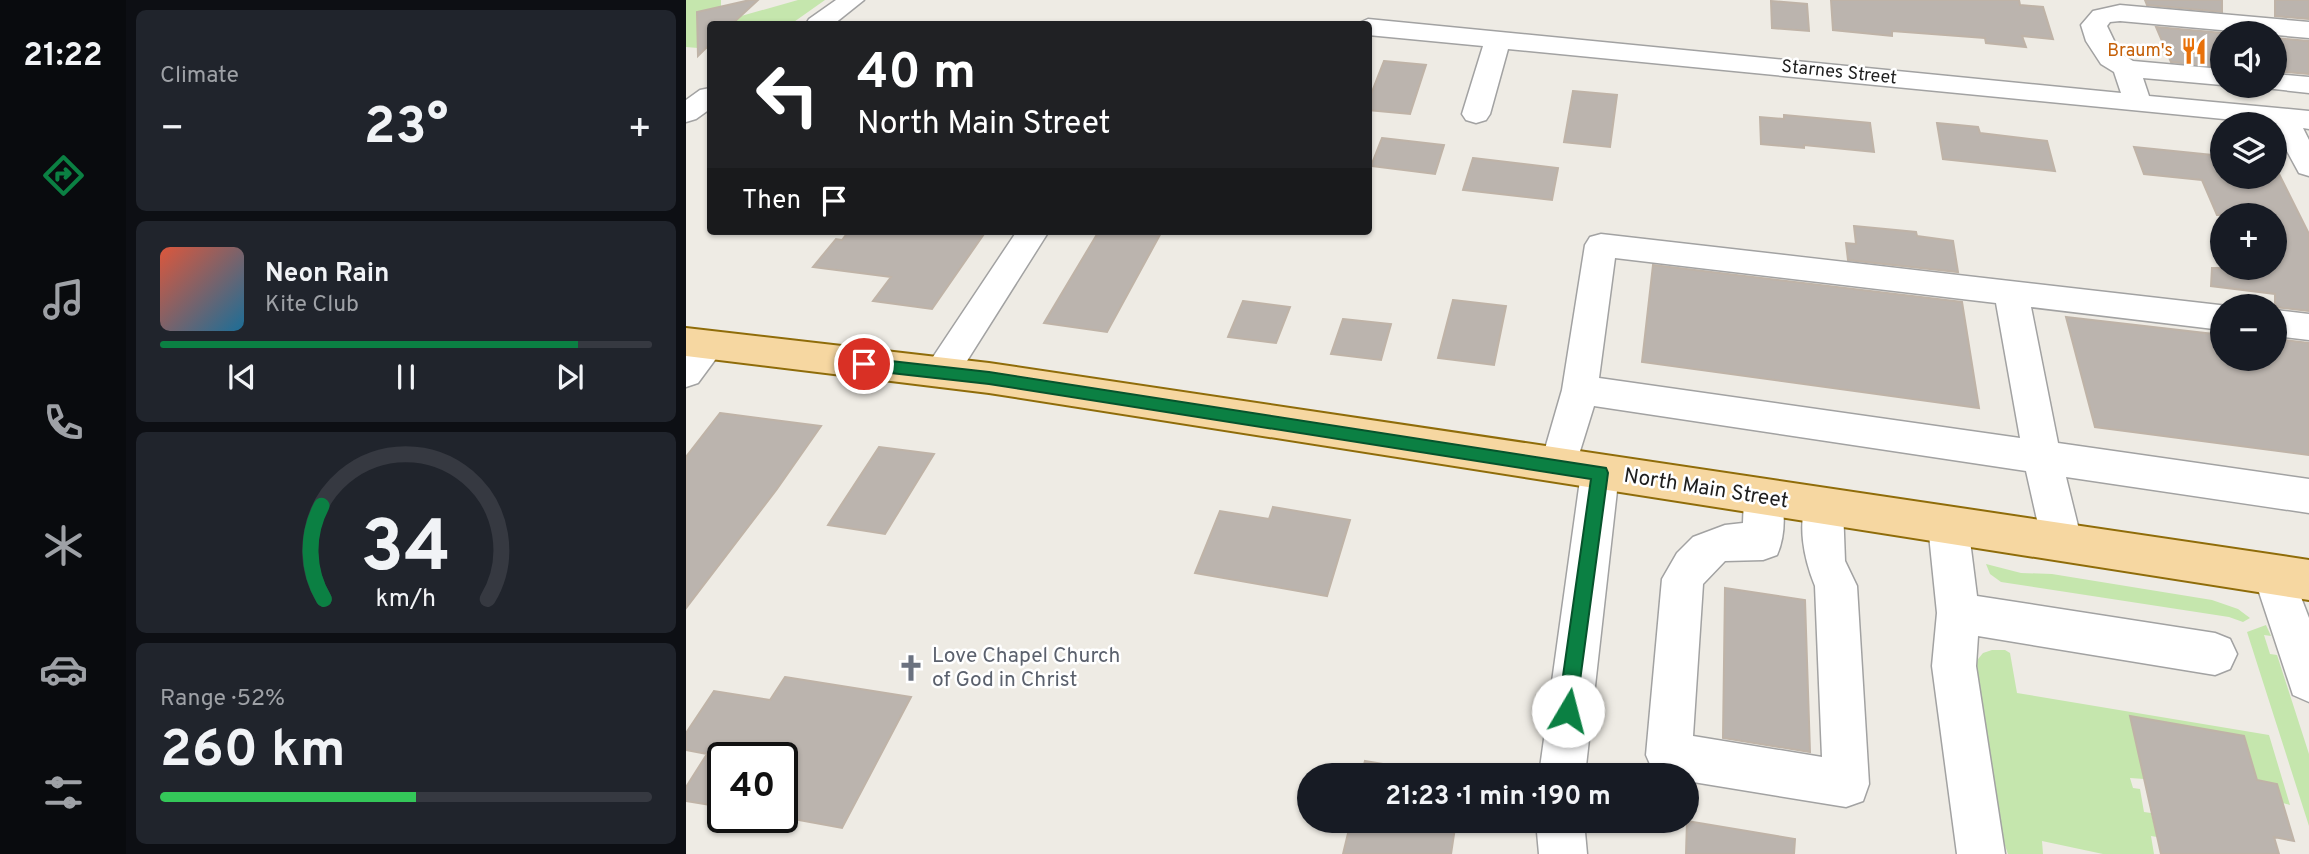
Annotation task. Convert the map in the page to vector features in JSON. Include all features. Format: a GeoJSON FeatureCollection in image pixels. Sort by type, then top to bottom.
{"type":"FeatureCollection","features":[{"type":"Feature","properties":{"kind":"main road","name":"North Main Street"},"geometry":{"type":"LineString","coordinates":[[694,354],[941,373],[2291,577]]}},
{"type":"Feature","properties":{"kind":"street"},"geometry":{"type":"LineString","coordinates":[[822,21],[852,0]]}},
{"type":"Feature","properties":{"kind":"street"},"geometry":{"type":"LineString","coordinates":[[2210,76],[2126,68],[2110,58],[2099,41],[2093,8],[2120,13],[2309,30]]}},
{"type":"Feature","properties":{"kind":"street","name":"Starnes Street"},"geometry":{"type":"LineString","coordinates":[[1372,22],[1498,40],[2296,119]]}},
{"type":"Feature","properties":{"kind":"street"},"geometry":{"type":"LineString","coordinates":[[1476,114],[1498,40]]}},
{"type":"Feature","properties":{"kind":"street"},"geometry":{"type":"LineString","coordinates":[[2126,68],[2138,102]]}},
{"type":"Feature","properties":{"kind":"street"},"geometry":{"type":"LineString","coordinates":[[2287,83],[2309,85]]}},
{"type":"Feature","properties":{"kind":"street"},"geometry":{"type":"LineString","coordinates":[[686,113],[707,98]]}},
{"type":"Feature","properties":{"kind":"street"},"geometry":{"type":"LineString","coordinates":[[2296,119],[2309,166]]}},
{"type":"Feature","properties":{"kind":"street"},"geometry":{"type":"LineString","coordinates":[[941,373],[1030,235]]}},
{"type":"Feature","properties":{"kind":"street"},"geometry":{"type":"LineString","coordinates":[[1559,466],[1580,390],[1601,245],[2210,316]]}},
{"type":"Feature","properties":{"kind":"street"},"geometry":{"type":"LineString","coordinates":[[2011,292],[2042,458],[2062,542]]}},
{"type":"Feature","properties":{"kind":"street"},"geometry":{"type":"LineString","coordinates":[[2287,324],[2309,327]]}},
{"type":"Feature","properties":{"kind":"street"},"geometry":{"type":"LineString","coordinates":[[1580,390],[2309,496]]}},
{"type":"Feature","properties":{"kind":"street"},"geometry":{"type":"LineString","coordinates":[[1563,763],[1600,473]]}},
{"type":"Feature","properties":{"kind":"street"},"geometry":{"type":"LineString","coordinates":[[1763,498],[1763,542],[1727,540],[1699,555],[1683,579],[1669,754],[1846,784],[1836,586],[1825,562],[1823,507]]}},
{"type":"Feature","properties":{"kind":"street"},"geometry":{"type":"LineString","coordinates":[[1948,525],[1958,613],[1954,666],[1981,854]]}},
{"type":"Feature","properties":{"kind":"street"},"geometry":{"type":"LineString","coordinates":[[2291,577],[2309,680]]}},
{"type":"Feature","properties":{"kind":"street"},"geometry":{"type":"LineString","coordinates":[[1958,613],[2215,654]]}},
{"type":"Feature","properties":{"kind":"street"},"geometry":{"type":"LineString","coordinates":[[1561,833],[1563,854]]}},
{"type":"Feature","properties":{"kind":"green space"},"geometry":{"type":"Polygon","coordinates":[[[686,0],[721,0],[721,7],[699,28],[707,26],[707,49],[686,47],[686,0]]]}},
{"type":"Feature","properties":{"kind":"green space"},"geometry":{"type":"Polygon","coordinates":[[[798,0],[825,0],[795,21],[724,21],[798,0]]]}},
{"type":"Feature","properties":{"kind":"green space"},"geometry":{"type":"Polygon","coordinates":[[[1986,564],[2021,573],[2052,574],[2212,600],[2238,609],[2250,618],[2243,622],[2229,617],[2001,582],[1990,574],[1986,564]]]}},
{"type":"Feature","properties":{"kind":"green space"},"geometry":{"type":"Polygon","coordinates":[[[2266,625],[2271,636],[2264,635],[2270,654],[2277,655],[2309,754],[2309,826],[2247,632],[2266,625]]]}},
{"type":"Feature","properties":{"kind":"green space"},"geometry":{"type":"Polygon","coordinates":[[[2005,650],[2010,653],[2017,693],[2269,735],[2290,805],[2283,803],[2277,784],[2257,780],[2244,736],[2130,717],[2144,779],[2130,778],[2133,788],[2140,789],[2144,812],[2151,813],[2157,837],[2151,836],[2154,854],[2103,854],[2042,841],[2043,854],[2008,854],[2002,837],[1974,664],[1983,653],[2005,650]]]}},
{"type":"Feature","properties":{"kind":"building"},"geometry":{"type":"Polygon","coordinates":[[[758,0],[735,21],[707,21],[707,47],[698,56],[697,12],[758,0]]]}},
{"type":"Feature","properties":{"kind":"building"},"geometry":{"type":"Polygon","coordinates":[[[1831,0],[2019,0],[2020,5],[2043,7],[2053,39],[2022,36],[2026,47],[1986,43],[1985,38],[1892,31],[1892,36],[1833,30],[1831,0]]]}},
{"type":"Feature","properties":{"kind":"building"},"geometry":{"type":"Polygon","coordinates":[[[2145,0],[2222,0],[2222,12],[2147,5],[2145,0]]]}},
{"type":"Feature","properties":{"kind":"building"},"geometry":{"type":"Polygon","coordinates":[[[2275,0],[2309,0],[2309,19],[2275,16],[2275,0]]]}},
{"type":"Feature","properties":{"kind":"building"},"geometry":{"type":"Polygon","coordinates":[[[1771,1],[1807,4],[1809,31],[1772,28],[1771,1]]]}},
{"type":"Feature","properties":{"kind":"building","name":"Braum's"},"geometry":{"type":"Polygon","coordinates":[[[2156,27],[2210,32],[2210,66],[2171,62],[2156,27]]]}},
{"type":"Feature","properties":{"kind":"building"},"geometry":{"type":"Polygon","coordinates":[[[2287,39],[2309,41],[2309,74],[2287,72],[2287,39]]]}},
{"type":"Feature","properties":{"kind":"building"},"geometry":{"type":"Polygon","coordinates":[[[1384,61],[1426,65],[1410,114],[1372,110],[1372,92],[1384,61]]]}},
{"type":"Feature","properties":{"kind":"building"},"geometry":{"type":"Polygon","coordinates":[[[1573,91],[1617,95],[1610,147],[1564,142],[1573,91]]]}},
{"type":"Feature","properties":{"kind":"building"},"geometry":{"type":"Polygon","coordinates":[[[1784,115],[1870,123],[1874,152],[1761,144],[1760,117],[1784,119],[1784,115]]]}},
{"type":"Feature","properties":{"kind":"building"},"geometry":{"type":"Polygon","coordinates":[[[1937,123],[1978,127],[1980,133],[2047,141],[2055,171],[1943,159],[1937,123]]]}},
{"type":"Feature","properties":{"kind":"building"},"geometry":{"type":"Polygon","coordinates":[[[1382,138],[1444,145],[1435,174],[1372,166],[1382,138]]]}},
{"type":"Feature","properties":{"kind":"building"},"geometry":{"type":"Polygon","coordinates":[[[2134,147],[2210,155],[2210,189],[2286,189],[2309,234],[2309,311],[2287,308],[2287,294],[2211,286],[2211,280],[2287,280],[2287,203],[2212,203],[2202,180],[2144,174],[2134,147]]]}},
{"type":"Feature","properties":{"kind":"building"},"geometry":{"type":"Polygon","coordinates":[[[1473,158],[1558,168],[1552,200],[1463,190],[1473,158]]]}},
{"type":"Feature","properties":{"kind":"building"},"geometry":{"type":"Polygon","coordinates":[[[1854,226],[1916,232],[1917,236],[1953,241],[1958,272],[1848,260],[1846,243],[1856,244],[1854,226]]]}},
{"type":"Feature","properties":{"kind":"building"},"geometry":{"type":"Polygon","coordinates":[[[846,235],[983,235],[932,309],[873,301],[891,277],[813,267],[836,239],[842,240],[846,235]]]}},
{"type":"Feature","properties":{"kind":"building"},"geometry":{"type":"Polygon","coordinates":[[[1097,235],[1160,235],[1107,332],[1044,323],[1097,235]]]}},
{"type":"Feature","properties":{"kind":"building"},"geometry":{"type":"Polygon","coordinates":[[[1653,265],[1962,302],[1979,408],[1642,362],[1653,265]]]}},
{"type":"Feature","properties":{"kind":"building"},"geometry":{"type":"Polygon","coordinates":[[[1453,300],[1506,306],[1494,365],[1438,358],[1453,300]]]}},
{"type":"Feature","properties":{"kind":"building"},"geometry":{"type":"Polygon","coordinates":[[[1243,301],[1290,307],[1276,343],[1228,337],[1243,301]]]}},
{"type":"Feature","properties":{"kind":"building"},"geometry":{"type":"Polygon","coordinates":[[[2066,317],[2210,334],[2210,371],[2287,371],[2287,340],[2309,343],[2309,455],[2095,427],[2066,317]]]}},
{"type":"Feature","properties":{"kind":"building"},"geometry":{"type":"Polygon","coordinates":[[[1343,319],[1391,324],[1381,360],[1331,354],[1343,319]]]}},
{"type":"Feature","properties":{"kind":"building"},"geometry":{"type":"Polygon","coordinates":[[[720,413],[821,426],[777,489],[686,608],[686,457],[720,413]]]}},
{"type":"Feature","properties":{"kind":"building"},"geometry":{"type":"Polygon","coordinates":[[[879,447],[934,454],[885,534],[828,525],[879,447]]]}},
{"type":"Feature","properties":{"kind":"building"},"geometry":{"type":"Polygon","coordinates":[[[1273,507],[1350,520],[1327,596],[1195,573],[1220,511],[1269,519],[1273,507]]]}},
{"type":"Feature","properties":{"kind":"building"},"geometry":{"type":"Polygon","coordinates":[[[1725,588],[1805,600],[1810,752],[1723,738],[1725,588]]]}},
{"type":"Feature","properties":{"kind":"building"},"geometry":{"type":"Polygon","coordinates":[[[785,677],[911,697],[842,828],[798,820],[798,742],[707,742],[707,754],[686,750],[686,733],[714,691],[770,700],[785,677]]]}},
{"type":"Feature","properties":{"kind":"building"},"geometry":{"type":"Polygon","coordinates":[[[2130,716],[2244,736],[2257,780],[2277,784],[2294,841],[2274,837],[2279,854],[2161,854],[2130,716]]]}},
{"type":"Feature","properties":{"kind":"building"},"geometry":{"type":"Polygon","coordinates":[[[707,754],[707,804],[686,801],[686,787],[707,754]]]}},
{"type":"Feature","properties":{"kind":"building"},"geometry":{"type":"Polygon","coordinates":[[[1699,823],[1795,839],[1794,854],[1686,854],[1687,833],[1699,833],[1699,823]]]}},
{"type":"Feature","properties":{"kind":"building"},"geometry":{"type":"Polygon","coordinates":[[[1348,833],[1454,833],[1451,854],[1343,854],[1348,833]]]}},
{"type":"Feature","properties":{"kind":"place","name":"Braum's"},"geometry":{"type":"Point","coordinates":[2194,51]}},
{"type":"Feature","properties":{"kind":"place","name":"Love Chapel Church of God in Christ"},"geometry":{"type":"Point","coordinates":[911,668]}},
{"type":"Feature","properties":{"kind":"route"},"geometry":{"type":"LineString","coordinates":[[864,364],[989,378],[1600,473],[1568,711]]}}]}
